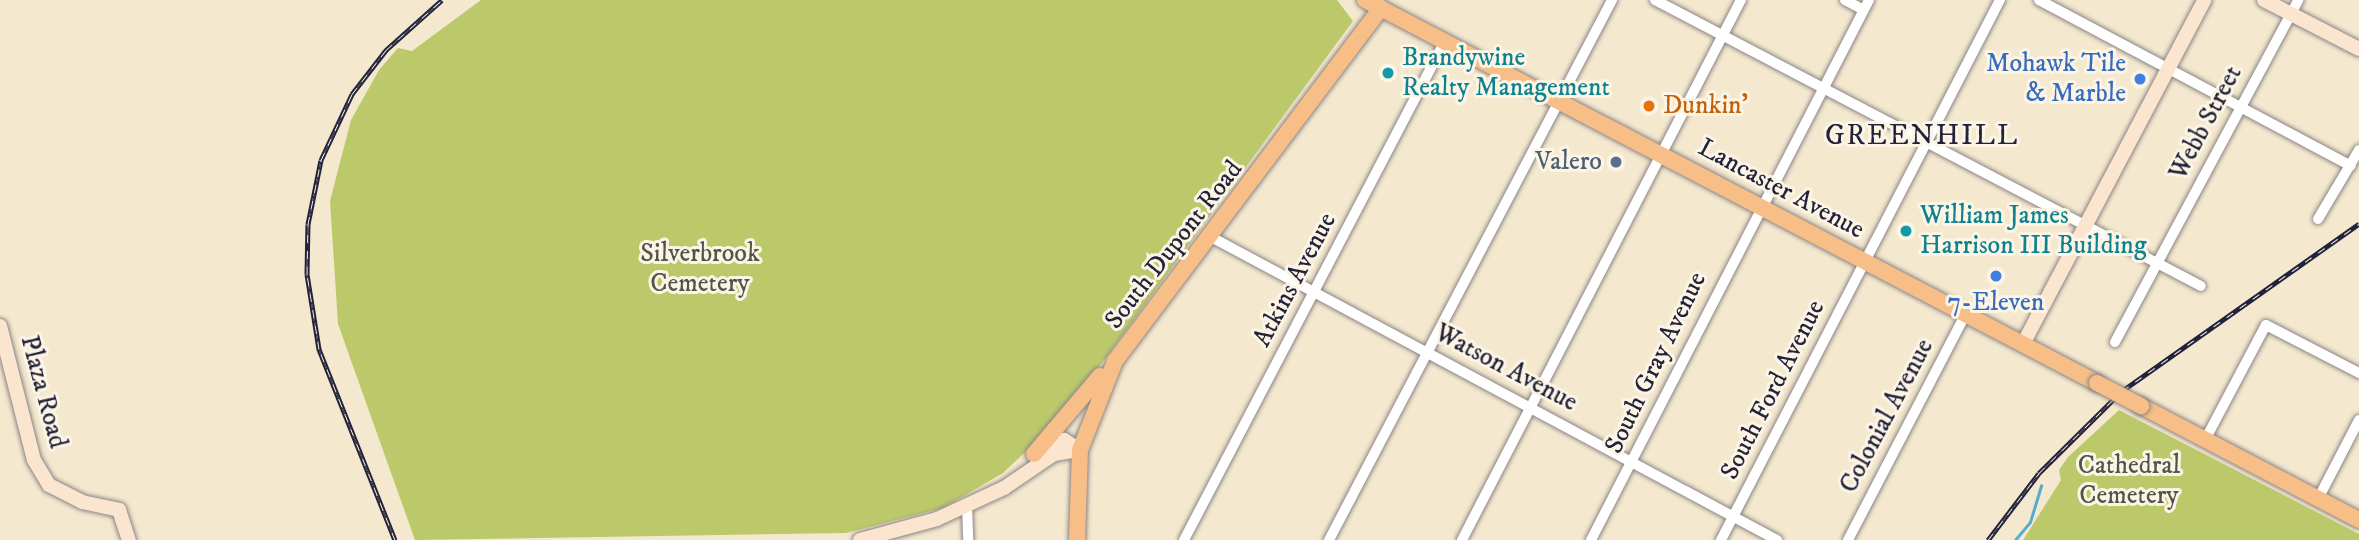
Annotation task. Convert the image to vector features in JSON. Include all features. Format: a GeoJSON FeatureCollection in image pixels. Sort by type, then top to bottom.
{"type":"FeatureCollection","features":[{"type":"Feature","properties":{"kind":"main road","name":"Lancaster Avenue"},"geometry":{"type":"LineString","coordinates":[[1365,0],[2359,520]]}},
{"type":"Feature","properties":{"kind":"main road","name":"South Dupont Road"},"geometry":{"type":"LineString","coordinates":[[1077,540],[1080,450],[1115,360],[1213,238],[1381,8]]}},
{"type":"Feature","properties":{"kind":"main road"},"geometry":{"type":"LineString","coordinates":[[1034,454],[1115,360]]}},
{"type":"Feature","properties":{"kind":"street"},"geometry":{"type":"LineString","coordinates":[[1329,540],[1612,0]]}},
{"type":"Feature","properties":{"kind":"street"},"geometry":{"type":"LineString","coordinates":[[1655,0],[2201,286]]}},
{"type":"Feature","properties":{"kind":"street"},"geometry":{"type":"LineString","coordinates":[[1462,540],[1741,0]]}},
{"type":"Feature","properties":{"kind":"street"},"geometry":{"type":"LineString","coordinates":[[1845,0],[1866,5]]}},
{"type":"Feature","properties":{"kind":"street","name":"South Ford Avenue"},"geometry":{"type":"LineString","coordinates":[[1721,540],[1924,141],[2000,0]]}},
{"type":"Feature","properties":{"kind":"street"},"geometry":{"type":"LineString","coordinates":[[2039,0],[2351,166]]}},
{"type":"Feature","properties":{"kind":"street"},"geometry":{"type":"LineString","coordinates":[[2023,344],[2204,0]]}},
{"type":"Feature","properties":{"kind":"street"},"geometry":{"type":"LineString","coordinates":[[2264,0],[2359,49]]}},
{"type":"Feature","properties":{"kind":"street","name":"Webb Street"},"geometry":{"type":"LineString","coordinates":[[2115,342],[2298,0]]}},
{"type":"Feature","properties":{"kind":"street","name":"South Gray Avenue"},"geometry":{"type":"LineString","coordinates":[[1591,540],[1866,5]]}},
{"type":"Feature","properties":{"kind":"street","name":"Atkins Avenue"},"geometry":{"type":"LineString","coordinates":[[1184,540],[1445,41]]}},
{"type":"Feature","properties":{"kind":"street"},"geometry":{"type":"LineString","coordinates":[[2318,219],[2359,150]]}},
{"type":"Feature","properties":{"kind":"street","name":"Watson Avenue"},"geometry":{"type":"LineString","coordinates":[[1213,238],[1777,540]]}},
{"type":"Feature","properties":{"kind":"street","name":"Colonial Avenue"},"geometry":{"type":"LineString","coordinates":[[1847,540],[1966,313]]}},
{"type":"Feature","properties":{"kind":"street"},"geometry":{"type":"LineString","coordinates":[[2206,440],[2266,325],[2359,373]]}},
{"type":"Feature","properties":{"kind":"street","name":"Plaza Road"},"geometry":{"type":"LineString","coordinates":[[0,326],[34,460],[49,485],[82,502],[119,510],[129,540]]}},
{"type":"Feature","properties":{"kind":"street"},"geometry":{"type":"LineString","coordinates":[[2318,499],[2359,419]]}},
{"type":"Feature","properties":{"kind":"street"},"geometry":{"type":"LineString","coordinates":[[988,494],[1034,454],[1064,440],[1080,450]]}},
{"type":"Feature","properties":{"kind":"street"},"geometry":{"type":"LineString","coordinates":[[859,540],[967,505],[1054,454],[1080,450]]}},
{"type":"Feature","properties":{"kind":"street"},"geometry":{"type":"LineString","coordinates":[[967,505],[968,540]]}},
{"type":"Feature","properties":{"kind":"green space","name":"Silverbrook Cemetery"},"geometry":{"type":"Polygon","coordinates":[[[481,0],[1337,0],[1353,21],[1063,416],[1003,473],[943,508],[846,533],[415,540],[338,324],[330,201],[351,120],[379,70],[398,48],[412,51],[481,0]]]}},
{"type":"Feature","properties":{"kind":"green space","name":"Cathedral Cemetery"},"geometry":{"type":"Polygon","coordinates":[[[2119,410],[2359,534],[2359,540],[2023,540],[2061,480],[2059,470],[2068,457],[2119,410]]]}},
{"type":"Feature","properties":{"kind":"waterway"},"geometry":{"type":"LineString","coordinates":[[2015,540],[2030,522],[2041,486]]}},
{"type":"Feature","properties":{"kind":"railway"},"geometry":{"type":"LineString","coordinates":[[395,540],[319,349],[307,274],[308,224],[321,160],[352,94],[386,50],[442,0]]}},
{"type":"Feature","properties":{"kind":"railway"},"geometry":{"type":"LineString","coordinates":[[1988,540],[2039,473],[2122,391],[2359,224]]}},
{"type":"Feature","properties":{"kind":"place","name":"Brandywine Realty Management"},"geometry":{"type":"Point","coordinates":[1388,73]}},
{"type":"Feature","properties":{"kind":"place","name":"Mohawk Tile & Marble"},"geometry":{"type":"Point","coordinates":[2140,79]}},
{"type":"Feature","properties":{"kind":"place","name":"Dunkin'"},"geometry":{"type":"Point","coordinates":[1649,106]}},
{"type":"Feature","properties":{"kind":"place","name":"Valero"},"geometry":{"type":"Point","coordinates":[1616,162]}},
{"type":"Feature","properties":{"kind":"place","name":"William James Harrison III Building"},"geometry":{"type":"Point","coordinates":[1906,231]}},
{"type":"Feature","properties":{"kind":"place","name":"7-Eleven"},"geometry":{"type":"Point","coordinates":[1996,276]}},
{"type":"Feature","properties":{"kind":"district","name":"GREENHILL"},"geometry":{"type":"Point","coordinates":[1922,136]}}]}
